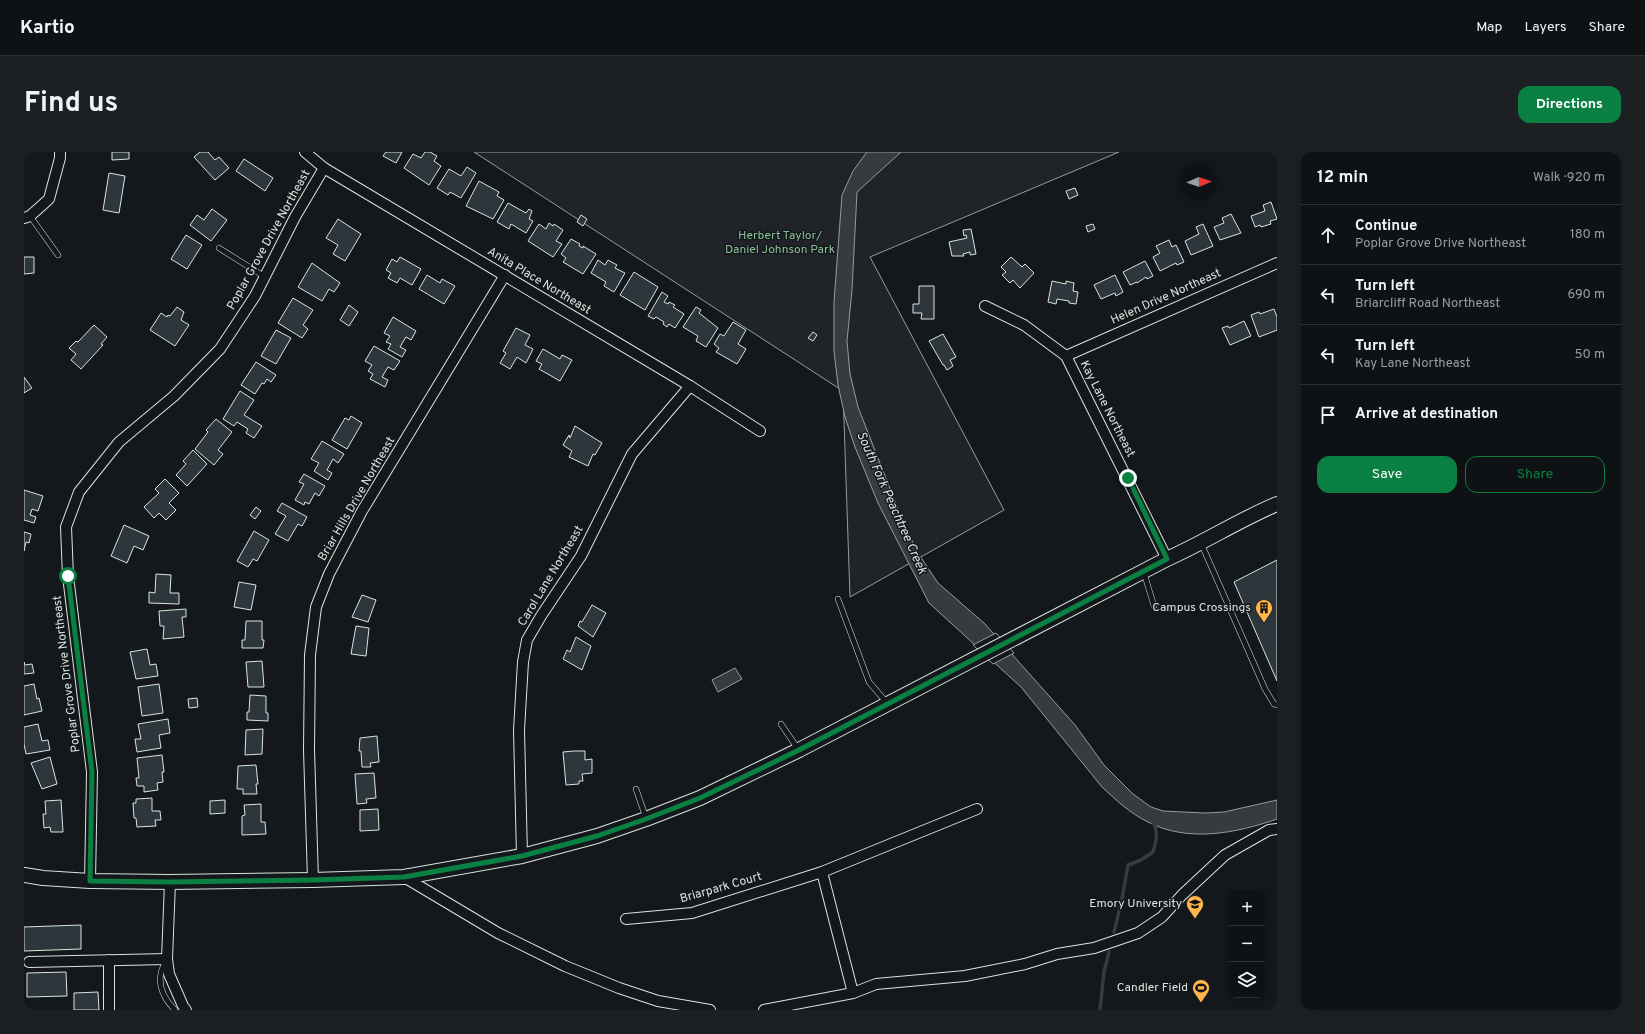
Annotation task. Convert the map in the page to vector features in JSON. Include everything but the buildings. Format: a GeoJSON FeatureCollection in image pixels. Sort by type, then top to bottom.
{"type":"FeatureCollection","features":[{"type":"Feature","properties":{"kind":"main road"},"geometry":{"type":"LineString","coordinates":[[24,875],[43,878],[90,881],[170,882],[404,877],[522,856],[597,836],[700,798],[799,750],[887,703],[1201,543],[1247,517],[1277,504]]}},
{"type":"Feature","properties":{"kind":"street"},"geometry":{"type":"LineString","coordinates":[[27,217],[49,199],[60,158],[60,152]]}},
{"type":"Feature","properties":{"kind":"street","name":"Anita Place Northeast"},"geometry":{"type":"LineString","coordinates":[[305,152],[324,168],[690,386],[760,431]]}},
{"type":"Feature","properties":{"kind":"street","name":"Poplar Grove Drive Northeast"},"geometry":{"type":"LineString","coordinates":[[90,881],[92,772],[68,576],[66,527],[79,492],[119,442],[174,396],[220,349],[256,296],[295,217],[324,168]]}},
{"type":"Feature","properties":{"kind":"street","name":"Helen Drive Northeast"},"geometry":{"type":"LineString","coordinates":[[1066,356],[1277,263]]}},
{"type":"Feature","properties":{"kind":"street","name":"Briar Hills Drive Northeast"},"geometry":{"type":"LineString","coordinates":[[313,880],[309,750],[310,663],[316,607],[329,574],[362,511],[505,275]]}},
{"type":"Feature","properties":{"kind":"street","name":"Kay Lane Northeast"},"geometry":{"type":"LineString","coordinates":[[984,306],[1024,325],[1066,356],[1167,559]]}},
{"type":"Feature","properties":{"kind":"street","name":"Carol Lane Northeast"},"geometry":{"type":"LineString","coordinates":[[522,856],[519,730],[523,662],[527,640],[541,616],[581,556],[632,454],[690,386]]}},
{"type":"Feature","properties":{"kind":"street","name":"Briarpark Court"},"geometry":{"type":"LineString","coordinates":[[626,919],[692,913],[822,872],[977,809]]}},
{"type":"Feature","properties":{"kind":"street"},"geometry":{"type":"LineString","coordinates":[[764,1010],[853,993],[876,984],[965,976],[1017,966],[1057,954],[1094,948],[1138,933],[1162,917],[1182,895],[1225,855],[1269,830],[1277,829]]}},
{"type":"Feature","properties":{"kind":"street"},"geometry":{"type":"LineString","coordinates":[[822,872],[853,993]]}},
{"type":"Feature","properties":{"kind":"street"},"geometry":{"type":"LineString","coordinates":[[404,877],[498,933],[565,966],[619,988],[658,1001],[710,1010]]}},
{"type":"Feature","properties":{"kind":"street"},"geometry":{"type":"LineString","coordinates":[[170,882],[167,959],[169,974],[186,1010]]}},
{"type":"Feature","properties":{"kind":"street"},"geometry":{"type":"LineString","coordinates":[[29,962],[167,959]]}},
{"type":"Feature","properties":{"kind":"street"},"geometry":{"type":"LineString","coordinates":[[109,960],[109,1010]]}},
{"type":"Feature","properties":{"kind":"lane"},"geometry":{"type":"LineString","coordinates":[[27,217],[58,255]]}},
{"type":"Feature","properties":{"kind":"lane"},"geometry":{"type":"LineString","coordinates":[[218,248],[265,277]]}},
{"type":"Feature","properties":{"kind":"lane"},"geometry":{"type":"LineString","coordinates":[[1201,543],[1265,689],[1274,704],[1277,705]]}},
{"type":"Feature","properties":{"kind":"lane"},"geometry":{"type":"LineString","coordinates":[[1143,572],[1154,606]]}},
{"type":"Feature","properties":{"kind":"lane"},"geometry":{"type":"LineString","coordinates":[[838,599],[869,682],[887,703]]}},
{"type":"Feature","properties":{"kind":"lane"},"geometry":{"type":"LineString","coordinates":[[780,724],[799,750]]}},
{"type":"Feature","properties":{"kind":"lane"},"geometry":{"type":"LineString","coordinates":[[636,789],[646,819]]}},
{"type":"Feature","properties":{"kind":"lane"},"geometry":{"type":"LineString","coordinates":[[167,959],[162,966],[159,977],[161,990],[175,1010]]}},
{"type":"Feature","properties":{"kind":"green space","name":"Herbert Taylor/ Daniel Johnson Park"},"geometry":{"type":"Polygon","coordinates":[[[474,152],[1119,152],[870,257],[1004,510],[850,597],[843,391],[474,152]]]}},
{"type":"Feature","properties":{"kind":"water","name":"South Fork Peachtree Creek"},"geometry":{"type":"Polygon","coordinates":[[[867,152],[901,152],[857,192],[852,290],[847,341],[850,374],[858,407],[903,522],[918,553],[938,583],[985,624],[1075,725],[1104,765],[1133,794],[1151,807],[1163,811],[1205,813],[1224,812],[1277,800],[1277,819],[1229,832],[1196,834],[1163,828],[1136,815],[1118,802],[1102,787],[1021,687],[929,603],[878,503],[855,447],[845,417],[838,385],[834,351],[834,302],[842,195],[853,171],[867,152]]]}},
{"type":"Feature","properties":{"kind":"water"},"geometry":{"type":"Polygon","coordinates":[[[735,668],[742,679],[718,692],[712,680],[735,668]]]}},
{"type":"Feature","properties":{"kind":"pier"},"geometry":{"type":"Polygon","coordinates":[[[996,633],[1014,653],[993,664],[973,645],[996,633]]]}},
{"type":"Feature","properties":{"kind":"waterway"},"geometry":{"type":"LineString","coordinates":[[1114,932],[1128,865],[1141,860],[1153,852],[1156,840],[1156,828],[1152,821]]}},
{"type":"Feature","properties":{"kind":"waterway"},"geometry":{"type":"LineString","coordinates":[[1100,1010],[1104,972],[1109,952]]}},
{"type":"Feature","properties":{"kind":"place","name":"Campus Crossings"},"geometry":{"type":"Point","coordinates":[1264,623]}},
{"type":"Feature","properties":{"kind":"place","name":"Emory University"},"geometry":{"type":"Point","coordinates":[1195,919]}},
{"type":"Feature","properties":{"kind":"place","name":"Candler Field"},"geometry":{"type":"Point","coordinates":[1201,1003]}},
{"type":"Feature","properties":{"kind":"route"},"geometry":{"type":"LineString","coordinates":[[68,576],[92,772],[90,881],[170,882],[404,877],[522,856],[597,836],[700,798],[799,750],[1167,559],[1128,478]]}}]}
